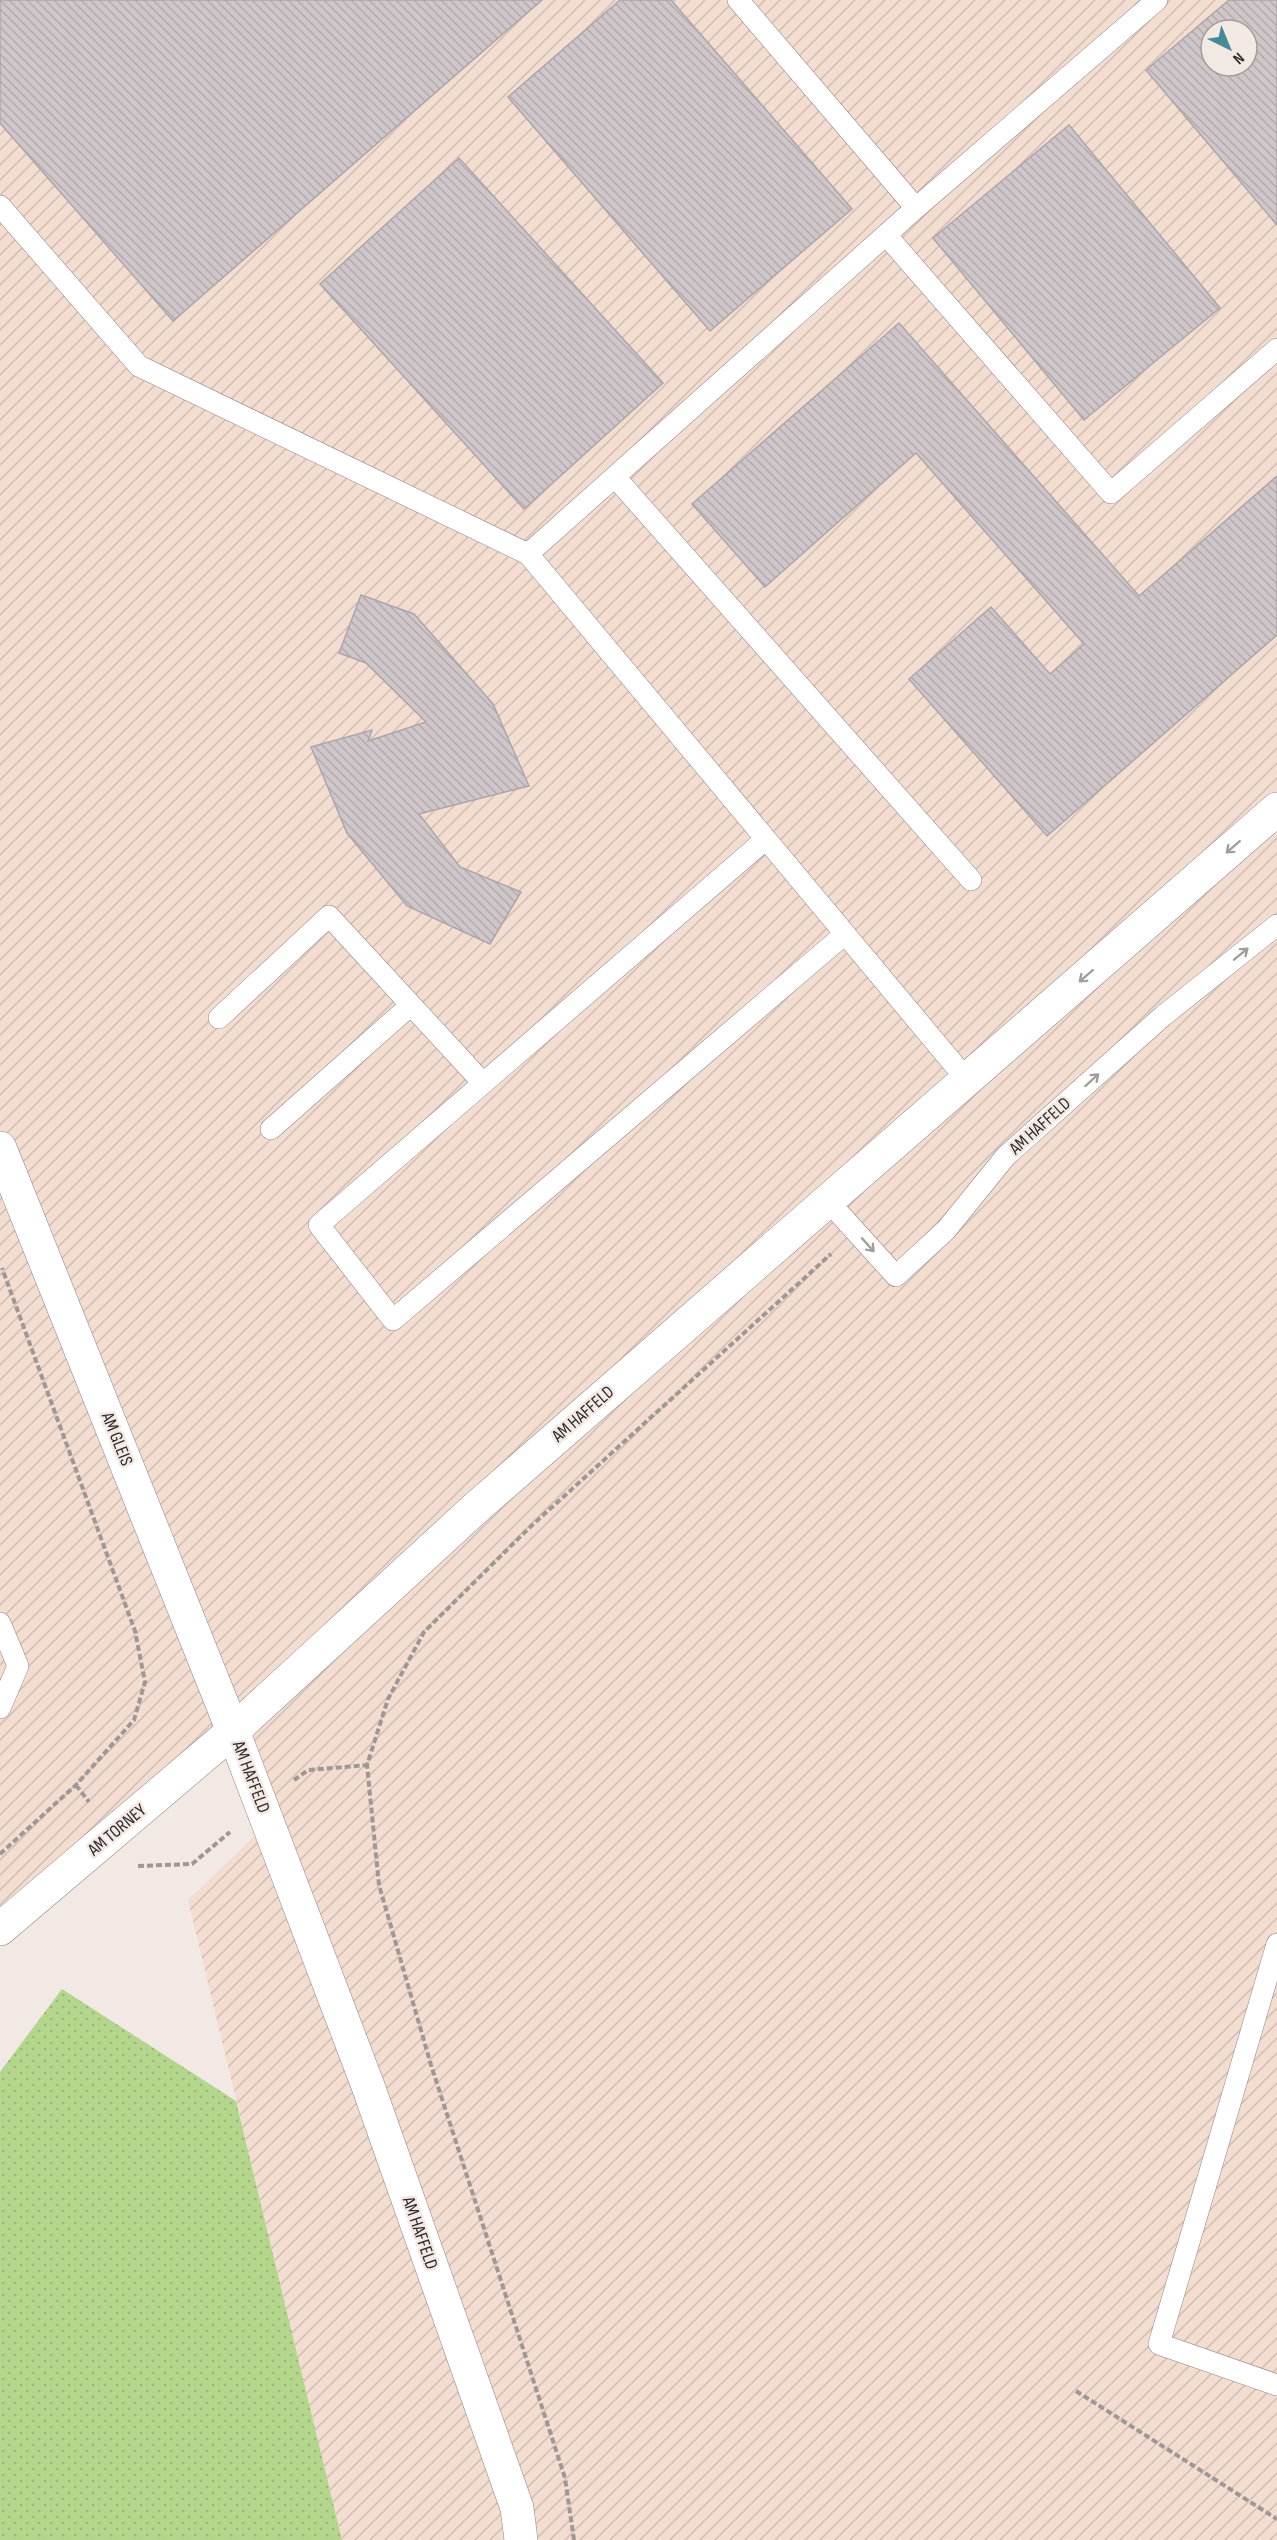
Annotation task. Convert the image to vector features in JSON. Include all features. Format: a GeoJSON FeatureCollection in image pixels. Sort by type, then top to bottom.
{"type":"FeatureCollection","features":[{"type":"Feature","properties":{"kind":"street","name":"AM HAFFELD"},"geometry":{"type":"LineString","coordinates":[[521,2540],[517,2508],[368,2086],[233,1731],[478,1506],[1277,809]]}},
{"type":"Feature","properties":{"kind":"street","name":"AM GLEIS"},"geometry":{"type":"LineString","coordinates":[[0,1148],[233,1731]]}},
{"type":"Feature","properties":{"kind":"street","name":"AM TORNEY"},"geometry":{"type":"LineString","coordinates":[[0,1929],[233,1731]]}},
{"type":"Feature","properties":{"kind":"lane"},"geometry":{"type":"LineString","coordinates":[[738,0],[916,208]]}},
{"type":"Feature","properties":{"kind":"lane"},"geometry":{"type":"LineString","coordinates":[[528,554],[916,208],[1157,0]]}},
{"type":"Feature","properties":{"kind":"lane"},"geometry":{"type":"LineString","coordinates":[[0,206],[139,366],[528,554],[967,1080]]}},
{"type":"Feature","properties":{"kind":"lane"},"geometry":{"type":"LineString","coordinates":[[886,235],[1111,494],[1277,349]]}},
{"type":"Feature","properties":{"kind":"lane"},"geometry":{"type":"LineString","coordinates":[[615,477],[971,880]]}},
{"type":"Feature","properties":{"kind":"lane"},"geometry":{"type":"LineString","coordinates":[[766,839],[319,1225],[393,1320],[844,934]]}},
{"type":"Feature","properties":{"kind":"lane"},"geometry":{"type":"LineString","coordinates":[[219,1018],[329,916],[483,1083]]}},
{"type":"Feature","properties":{"kind":"lane","name":"AM HAFFELD"},"geometry":{"type":"LineString","coordinates":[[828,1201],[896,1276],[946,1230],[1006,1156],[1163,1016],[1277,926]]}},
{"type":"Feature","properties":{"kind":"lane"},"geometry":{"type":"LineString","coordinates":[[271,1129],[411,1005]]}},
{"type":"Feature","properties":{"kind":"lane"},"geometry":{"type":"LineString","coordinates":[[0,1623],[18,1666],[0,1708]]}},
{"type":"Feature","properties":{"kind":"lane"},"geometry":{"type":"LineString","coordinates":[[1277,1944],[1159,2344],[1277,2385]]}},
{"type":"Feature","properties":{"kind":"path"},"geometry":{"type":"LineString","coordinates":[[574,2540],[565,2478],[431,2065],[379,1885],[367,1765],[388,1699],[423,1632],[529,1528],[856,1232]]}},
{"type":"Feature","properties":{"kind":"path"},"geometry":{"type":"LineString","coordinates":[[0,1262],[135,1631],[145,1682],[134,1720],[76,1785],[0,1854]]}},
{"type":"Feature","properties":{"kind":"path"},"geometry":{"type":"LineString","coordinates":[[1076,2391],[1277,2519]]}},
{"type":"Feature","properties":{"kind":"shaded area"},"geometry":{"type":"Polygon","coordinates":[[[0,0],[1277,0],[1277,2540],[342,2540],[188,1900],[268,1823],[233,1731],[0,1929],[0,0]]]}},
{"type":"Feature","properties":{"kind":"green space"},"geometry":{"type":"Polygon","coordinates":[[[62,1989],[236,2101],[342,2540],[0,2540],[0,2072],[62,1989]]]}},
{"type":"Feature","properties":{"kind":"building"},"geometry":{"type":"Polygon","coordinates":[[[0,0],[542,0],[173,321],[0,123],[0,0]]]}},
{"type":"Feature","properties":{"kind":"building"},"geometry":{"type":"Polygon","coordinates":[[[620,0],[671,0],[852,209],[710,331],[508,97],[620,0]]]}},
{"type":"Feature","properties":{"kind":"building"},"geometry":{"type":"Polygon","coordinates":[[[1229,0],[1277,0],[1277,225],[1146,70],[1199,25],[1199,78],[1259,78],[1259,18],[1208,18],[1229,0]]]}},
{"type":"Feature","properties":{"kind":"building"},"geometry":{"type":"Polygon","coordinates":[[[1069,125],[1220,308],[1084,420],[933,238],[1069,125]]]}},
{"type":"Feature","properties":{"kind":"building"},"geometry":{"type":"Polygon","coordinates":[[[459,158],[663,383],[524,509],[320,284],[459,158]]]}},
{"type":"Feature","properties":{"kind":"building"},"geometry":{"type":"Polygon","coordinates":[[[899,323],[1139,596],[1277,476],[1277,635],[1047,836],[909,679],[991,607],[1050,674],[1084,644],[916,453],[765,587],[692,504],[899,323]]]}},
{"type":"Feature","properties":{"kind":"building"},"geometry":{"type":"Polygon","coordinates":[[[361,595],[414,614],[493,704],[529,786],[419,814],[460,867],[521,892],[490,944],[407,906],[347,833],[311,747],[372,730],[368,741],[426,722],[366,663],[339,653],[361,595]]]}}]}
